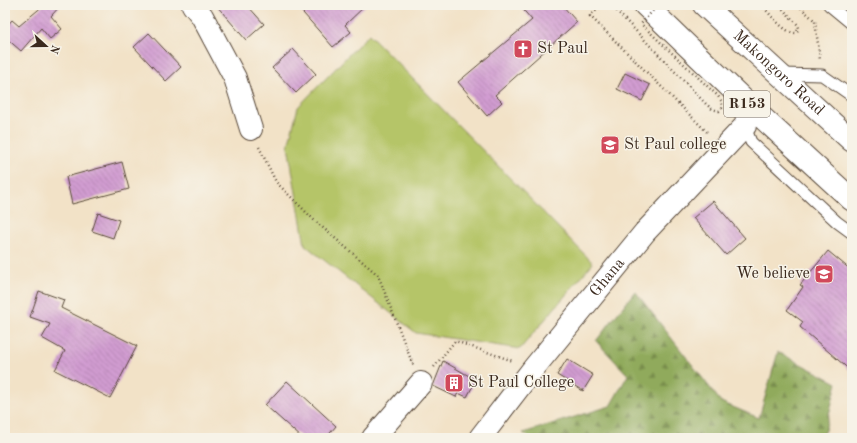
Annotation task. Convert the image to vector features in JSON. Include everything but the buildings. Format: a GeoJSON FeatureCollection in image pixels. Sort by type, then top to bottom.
{"type":"FeatureCollection","features":[{"type":"Feature","properties":{"kind":"street"},"geometry":{"type":"LineString","coordinates":[[193,5],[202,16],[235,78],[251,129]]}},
{"type":"Feature","properties":{"kind":"street","name":"R153"},"geometry":{"type":"LineString","coordinates":[[645,5],[852,200]]}},
{"type":"Feature","properties":{"kind":"street","name":"Makongoro Road"},"geometry":{"type":"LineString","coordinates":[[704,5],[852,141]]}},
{"type":"Feature","properties":{"kind":"street","name":"Ghana"},"geometry":{"type":"LineString","coordinates":[[480,438],[532,369],[644,232],[745,126]]}},
{"type":"Feature","properties":{"kind":"street"},"geometry":{"type":"LineString","coordinates":[[373,438],[420,383]]}},
{"type":"Feature","properties":{"kind":"lane"},"geometry":{"type":"LineString","coordinates":[[829,5],[852,24]]}},
{"type":"Feature","properties":{"kind":"lane"},"geometry":{"type":"LineString","coordinates":[[778,74],[822,74],[852,96]]}},
{"type":"Feature","properties":{"kind":"lane"},"geometry":{"type":"LineString","coordinates":[[742,98],[741,117],[751,142],[837,222],[852,233]]}},
{"type":"Feature","properties":{"kind":"path"},"geometry":{"type":"LineString","coordinates":[[602,5],[590,16],[723,149]]}},
{"type":"Feature","properties":{"kind":"path"},"geometry":{"type":"LineString","coordinates":[[610,5],[712,110],[719,111],[722,108],[722,102],[718,96],[641,24],[658,5]]}},
{"type":"Feature","properties":{"kind":"path"},"geometry":{"type":"LineString","coordinates":[[761,5],[786,30],[791,33],[796,33],[799,28],[798,25],[779,5]]}},
{"type":"Feature","properties":{"kind":"path"},"geometry":{"type":"LineString","coordinates":[[798,5],[816,21],[822,74]]}},
{"type":"Feature","properties":{"kind":"path"},"geometry":{"type":"LineString","coordinates":[[251,129],[276,182],[315,221],[378,275],[420,383],[455,341],[532,369]]}},
{"type":"Feature","properties":{"kind":"green space"},"geometry":{"type":"Polygon","coordinates":[[[369,34],[593,263],[520,349],[416,333],[305,245],[288,146],[298,107],[369,34]]]}},
{"type":"Feature","properties":{"kind":"green space"},"geometry":{"type":"Polygon","coordinates":[[[635,291],[721,402],[759,418],[778,352],[837,383],[823,438],[530,438],[523,433],[610,406],[628,375],[596,341],[635,291]]]}},
{"type":"Feature","properties":{"kind":"place","name":"St Paul"},"geometry":{"type":"Point","coordinates":[523,49]}},
{"type":"Feature","properties":{"kind":"place","name":"St Paul college"},"geometry":{"type":"Point","coordinates":[610,145]}},
{"type":"Feature","properties":{"kind":"place","name":"We believe"},"geometry":{"type":"Point","coordinates":[824,274]}},
{"type":"Feature","properties":{"kind":"place","name":"St Paul College"},"geometry":{"type":"Point","coordinates":[454,383]}}]}
